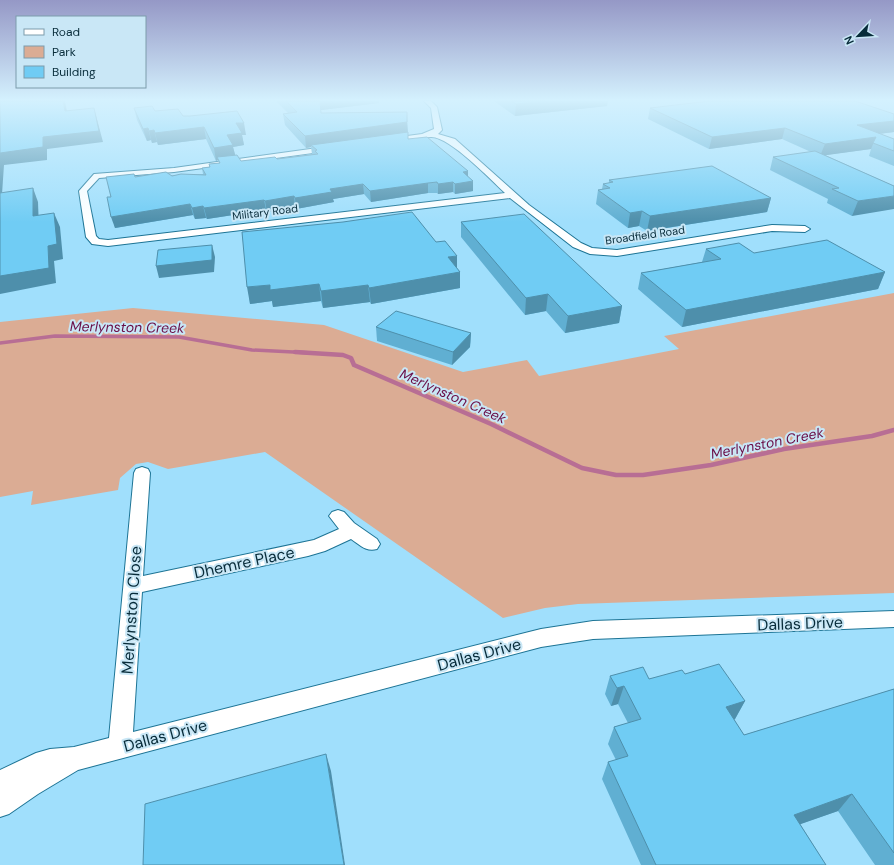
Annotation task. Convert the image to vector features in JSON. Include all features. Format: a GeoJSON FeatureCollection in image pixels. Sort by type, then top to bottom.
{"type":"FeatureCollection","features":[{"type":"Feature","properties":{"kind":"street","name":"Broadfield Road"},"geometry":{"type":"LineString","coordinates":[[452,141],[531,211],[577,245],[590,251],[617,252],[772,228],[805,229]]}},
{"type":"Feature","properties":{"kind":"street","name":"Military Road"},"geometry":{"type":"LineString","coordinates":[[344,147],[161,172],[98,176],[83,191],[90,237],[93,241],[101,243],[512,195]]}},
{"type":"Feature","properties":{"kind":"street","name":"Merlynston Close"},"geometry":{"type":"LineString","coordinates":[[120,747],[142,473]]}},
{"type":"Feature","properties":{"kind":"street"},"geometry":{"type":"LineString","coordinates":[[338,516],[343,524],[371,544]]}},
{"type":"Feature","properties":{"kind":"street","name":"Dhemre Place"},"geometry":{"type":"LineString","coordinates":[[133,586],[308,549],[331,541],[352,531]]}},
{"type":"Feature","properties":{"kind":"street","name":"Dallas Drive"},"geometry":{"type":"LineString","coordinates":[[0,783],[36,765],[50,761],[74,759],[541,638],[566,633],[593,630],[894,619]]}},
{"type":"Feature","properties":{"kind":"street","name":"Dallas Drive"},"geometry":{"type":"LineString","coordinates":[[0,806],[35,782],[74,759]]}},
{"type":"Feature","properties":{"kind":"green space"},"geometry":{"type":"Polygon","coordinates":[[[894,293],[894,593],[578,604],[545,608],[503,618],[265,452],[168,469],[148,462],[136,464],[120,478],[118,490],[31,505],[33,491],[0,497],[0,322],[133,308],[324,325],[463,372],[527,360],[539,376],[679,349],[664,336],[894,293]]]}},
{"type":"Feature","properties":{"kind":"building"},"geometry":{"type":"Polygon","coordinates":[[[0,141],[43,141],[43,147],[0,153],[0,141]]]}},
{"type":"Feature","properties":{"kind":"building"},"geometry":{"type":"Polygon","coordinates":[[[211,141],[231,141],[233,145],[214,148],[211,141]]]}},
{"type":"Feature","properties":{"kind":"building"},"geometry":{"type":"Polygon","coordinates":[[[338,141],[432,141],[468,171],[463,172],[473,181],[455,184],[453,182],[438,184],[437,182],[370,191],[363,184],[330,189],[332,192],[295,198],[294,196],[204,208],[203,206],[192,208],[190,204],[111,217],[107,197],[111,197],[106,177],[134,174],[135,177],[166,172],[172,176],[181,174],[206,175],[202,168],[210,167],[209,164],[220,163],[217,157],[237,155],[241,161],[275,157],[277,159],[318,154],[315,151],[317,150],[311,145],[338,141]]]}},
{"type":"Feature","properties":{"kind":"building"},"geometry":{"type":"Polygon","coordinates":[[[818,141],[844,141],[825,144],[818,141]]]}},
{"type":"Feature","properties":{"kind":"building"},"geometry":{"type":"Polygon","coordinates":[[[874,141],[894,141],[894,151],[873,143],[874,141]]]}},
{"type":"Feature","properties":{"kind":"building"},"geometry":{"type":"Polygon","coordinates":[[[815,151],[894,186],[894,196],[858,201],[832,189],[839,188],[773,157],[815,151]]]}},
{"type":"Feature","properties":{"kind":"building"},"geometry":{"type":"Polygon","coordinates":[[[712,166],[771,198],[650,216],[642,211],[630,213],[598,190],[610,188],[603,184],[613,182],[609,180],[712,166]]]}},
{"type":"Feature","properties":{"kind":"building"},"geometry":{"type":"Polygon","coordinates":[[[33,188],[33,216],[54,213],[57,244],[48,246],[49,268],[0,276],[0,193],[33,188]]]}},
{"type":"Feature","properties":{"kind":"building"},"geometry":{"type":"Polygon","coordinates":[[[412,212],[436,242],[445,241],[457,256],[448,257],[460,272],[369,288],[368,285],[321,291],[319,284],[270,290],[270,285],[247,287],[242,232],[343,222],[412,212]]]}},
{"type":"Feature","properties":{"kind":"building"},"geometry":{"type":"Polygon","coordinates":[[[524,214],[622,306],[568,316],[548,294],[526,298],[461,222],[524,214]]]}},
{"type":"Feature","properties":{"kind":"building"},"geometry":{"type":"Polygon","coordinates":[[[827,240],[885,272],[686,310],[641,273],[721,259],[706,249],[739,243],[754,253],[827,240]]]}},
{"type":"Feature","properties":{"kind":"building"},"geometry":{"type":"Polygon","coordinates":[[[212,245],[212,260],[156,266],[158,250],[212,245]]]}},
{"type":"Feature","properties":{"kind":"building"},"geometry":{"type":"Polygon","coordinates":[[[396,311],[471,333],[453,352],[376,327],[396,311]]]}},
{"type":"Feature","properties":{"kind":"building"},"geometry":{"type":"Polygon","coordinates":[[[719,664],[745,701],[726,707],[744,735],[894,689],[894,853],[852,794],[794,815],[826,865],[656,865],[608,762],[628,756],[614,727],[641,719],[624,686],[617,688],[610,676],[643,667],[649,679],[682,670],[685,674],[719,664]]]}},
{"type":"Feature","properties":{"kind":"building"},"geometry":{"type":"Polygon","coordinates":[[[326,754],[344,865],[143,865],[145,804],[326,754]]]}},
{"type":"Feature","properties":{"kind":"waterway","name":"Merlynston Creek"},"geometry":{"type":"LineString","coordinates":[[0,343],[55,336],[179,337],[252,350],[304,353]]}},
{"type":"Feature","properties":{"kind":"waterway","name":"Merlynston Creek"},"geometry":{"type":"LineString","coordinates":[[295,352],[304,353]]}},
{"type":"Feature","properties":{"kind":"waterway","name":"Merlynston Creek"},"geometry":{"type":"LineString","coordinates":[[304,353],[313,353]]}},
{"type":"Feature","properties":{"kind":"waterway","name":"Merlynston Creek"},"geometry":{"type":"LineString","coordinates":[[304,353],[343,355],[351,358],[354,365],[491,424],[582,468],[616,475],[643,475],[711,465],[784,449],[872,436],[894,430]]}}]}
